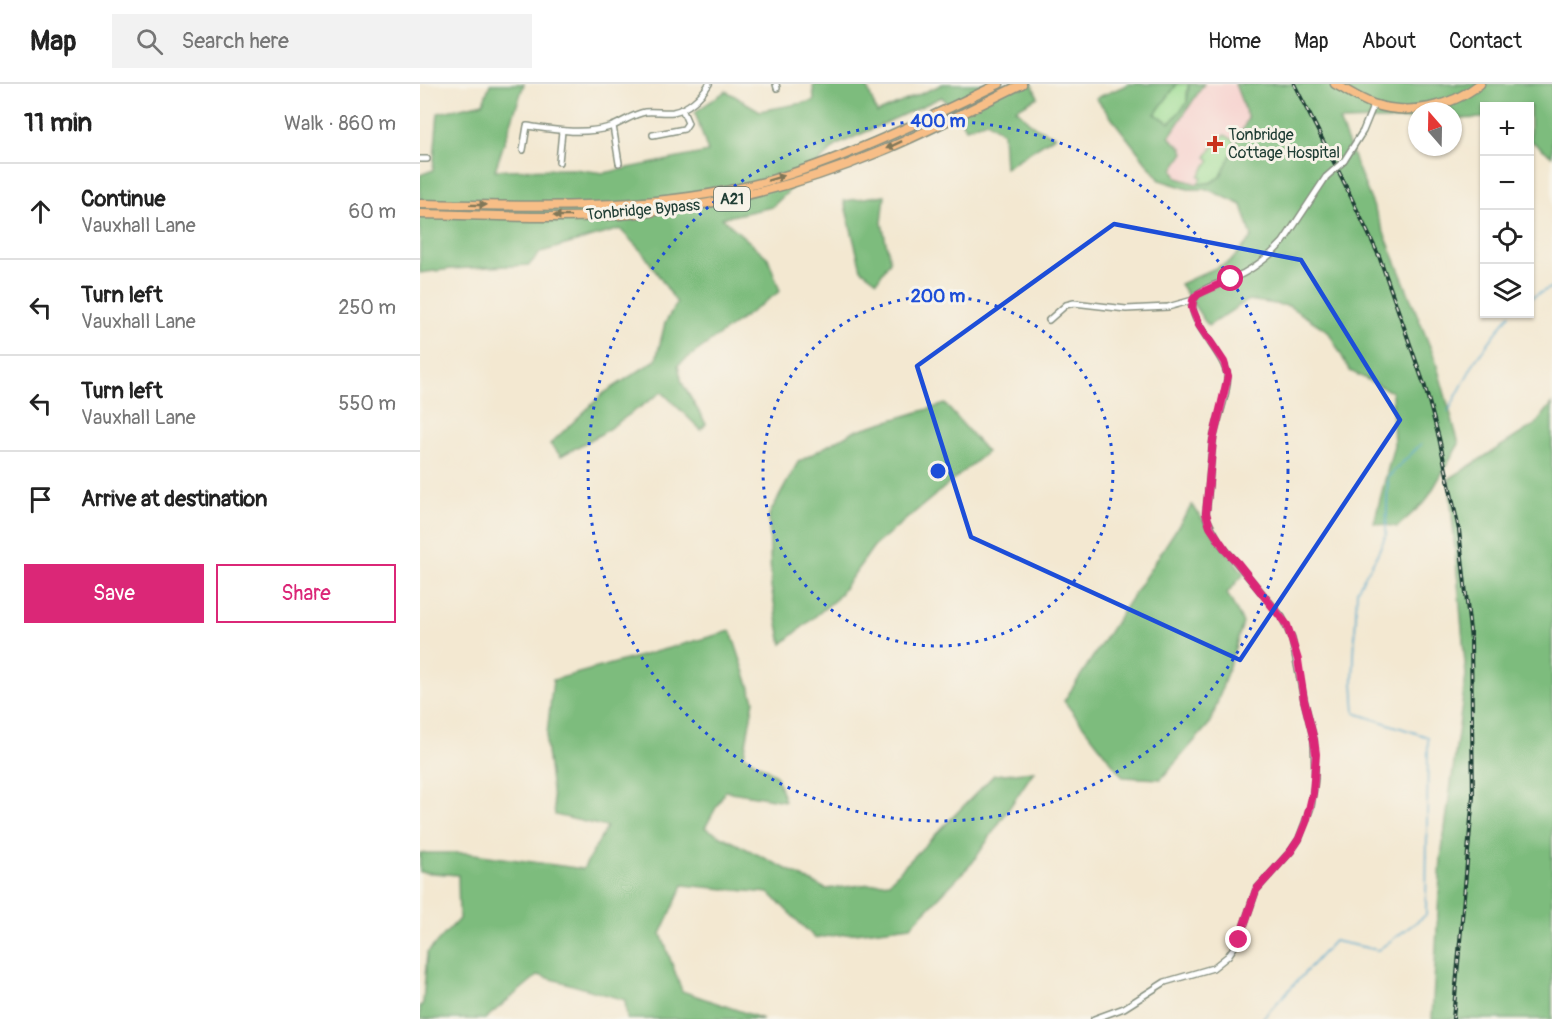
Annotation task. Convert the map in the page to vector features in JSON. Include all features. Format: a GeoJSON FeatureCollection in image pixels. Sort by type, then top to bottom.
{"type":"FeatureCollection","features":[{"type":"Feature","properties":{"kind":"highway","name":"Tonbridge Bypass"},"geometry":{"type":"LineString","coordinates":[[420,204],[608,206],[668,200],[737,188],[783,176],[854,151],[999,84]]}},
{"type":"Feature","properties":{"kind":"highway","name":"Tonbridge Bypass"},"geometry":{"type":"LineString","coordinates":[[420,214],[607,216],[668,210],[737,198],[810,178],[882,151],[1022,84]]}},
{"type":"Feature","properties":{"kind":"highway"},"geometry":{"type":"LineString","coordinates":[[1339,85],[1357,97],[1374,104],[1410,109],[1438,105],[1465,94],[1480,84]]}},
{"type":"Feature","properties":{"kind":"street"},"geometry":{"type":"LineString","coordinates":[[527,126],[562,131],[591,131],[613,126],[643,112],[672,112],[682,109],[703,94],[709,84]]}},
{"type":"Feature","properties":{"kind":"street"},"geometry":{"type":"LineString","coordinates":[[1049,320],[1066,305],[1074,303],[1126,309],[1168,307],[1193,300],[1203,291],[1245,272],[1276,250],[1283,242],[1326,177],[1344,161],[1363,131],[1374,104]]}},
{"type":"Feature","properties":{"kind":"street"},"geometry":{"type":"LineString","coordinates":[[653,135],[684,129],[688,123],[682,109]]}},
{"type":"Feature","properties":{"kind":"street"},"geometry":{"type":"LineString","coordinates":[[523,150],[527,119]]}},
{"type":"Feature","properties":{"kind":"street"},"geometry":{"type":"LineString","coordinates":[[613,126],[620,163]]}},
{"type":"Feature","properties":{"kind":"street"},"geometry":{"type":"LineString","coordinates":[[559,162],[562,131]]}},
{"type":"Feature","properties":{"kind":"street"},"geometry":{"type":"LineString","coordinates":[[420,159],[427,159]]}},
{"type":"Feature","properties":{"kind":"street"},"geometry":{"type":"LineString","coordinates":[[1094,1019],[1124,1008],[1165,982],[1212,968],[1228,956],[1239,940],[1256,890],[1299,839],[1308,814],[1315,779],[1314,740],[1304,700],[1298,660],[1287,625],[1227,552],[1207,519],[1213,440],[1228,376],[1224,362],[1195,317],[1192,308],[1193,300]]}},
{"type":"Feature","properties":{"kind":"highlighted area"},"geometry":{"type":"Polygon","coordinates":[[[1114,224],[1301,260],[1400,420],[1240,660],[971,537],[917,366],[1114,224]]]}},
{"type":"Feature","properties":{"kind":"shaded area","name":"Tonbridge Cottage Hospital"},"geometry":{"type":"Polygon","coordinates":[[[1152,84],[1247,84],[1270,135],[1215,189],[1169,179],[1152,84]]]}},
{"type":"Feature","properties":{"kind":"green space"},"geometry":{"type":"Polygon","coordinates":[[[490,84],[524,84],[495,170],[574,169],[604,173],[708,152],[695,112],[726,91],[760,111],[814,101],[813,84],[866,84],[877,113],[943,84],[1032,84],[1038,97],[1016,109],[1035,127],[1055,136],[1005,168],[1003,133],[987,121],[966,128],[942,97],[837,145],[772,207],[722,218],[768,258],[780,291],[678,365],[682,383],[706,424],[701,430],[662,392],[601,434],[561,456],[550,444],[604,393],[656,360],[665,323],[677,303],[644,254],[620,229],[541,252],[529,265],[420,273],[420,175],[433,170],[438,113],[483,103],[490,84]]]}},
{"type":"Feature","properties":{"kind":"green space"},"geometry":{"type":"Polygon","coordinates":[[[1129,84],[1177,84],[1155,114],[1170,123],[1187,103],[1189,84],[1204,84],[1169,137],[1182,148],[1184,153],[1173,169],[1177,178],[1197,184],[1211,183],[1221,176],[1248,118],[1235,84],[1552,84],[1552,156],[1534,143],[1534,102],[1480,102],[1480,118],[1462,119],[1462,102],[1408,102],[1408,119],[1339,121],[1435,359],[1459,444],[1426,501],[1397,527],[1374,523],[1394,445],[1392,392],[1350,371],[1328,331],[1289,306],[1248,300],[1208,326],[1180,284],[1231,261],[1252,237],[1242,205],[1207,189],[1188,189],[1160,180],[1096,98],[1129,84]]]}},
{"type":"Feature","properties":{"kind":"green space"},"geometry":{"type":"Polygon","coordinates":[[[1177,84],[1189,84],[1187,103],[1170,123],[1155,114],[1177,84]]]}},
{"type":"Feature","properties":{"kind":"green space"},"geometry":{"type":"Polygon","coordinates":[[[1225,135],[1235,141],[1225,171],[1209,183],[1197,184],[1202,178],[1199,176],[1210,160],[1206,157],[1220,137],[1225,135]]]}},
{"type":"Feature","properties":{"kind":"green space"},"geometry":{"type":"Polygon","coordinates":[[[885,195],[882,223],[890,261],[877,281],[861,269],[844,201],[885,195]]]}},
{"type":"Feature","properties":{"kind":"green space"},"geometry":{"type":"Polygon","coordinates":[[[945,404],[987,452],[874,546],[837,598],[782,644],[771,587],[769,515],[798,462],[854,431],[945,404]]]}},
{"type":"Feature","properties":{"kind":"green space"},"geometry":{"type":"Polygon","coordinates":[[[1552,404],[1552,1019],[1432,1019],[1441,858],[1466,675],[1449,479],[1536,424],[1552,404]]]}},
{"type":"Feature","properties":{"kind":"green space"},"geometry":{"type":"Polygon","coordinates":[[[1192,505],[1244,574],[1227,593],[1243,623],[1211,722],[1161,779],[1123,777],[1064,701],[1192,505]]]}},
{"type":"Feature","properties":{"kind":"green space"},"geometry":{"type":"Polygon","coordinates":[[[731,631],[754,700],[744,755],[776,775],[785,801],[725,791],[705,828],[826,889],[889,882],[994,775],[1034,771],[973,862],[911,926],[815,938],[769,893],[683,885],[661,934],[682,991],[763,1019],[627,1019],[625,1000],[538,975],[485,1019],[420,1019],[427,953],[459,919],[458,875],[420,872],[420,853],[467,853],[583,869],[607,827],[555,815],[546,743],[553,680],[731,631]]]}},
{"type":"Feature","properties":{"kind":"waterway"},"geometry":{"type":"LineString","coordinates":[[1534,296],[1552,287]]}},
{"type":"Feature","properties":{"kind":"waterway"},"geometry":{"type":"LineString","coordinates":[[1448,412],[1475,361],[1507,318]]}},
{"type":"Feature","properties":{"kind":"waterway"},"geometry":{"type":"LineString","coordinates":[[1262,1019],[1334,941],[1378,950],[1426,915],[1428,737],[1355,713],[1353,681],[1357,590],[1386,535],[1388,477],[1421,444]]}},
{"type":"Feature","properties":{"kind":"railway"},"geometry":{"type":"LineString","coordinates":[[1294,84],[1379,256],[1425,387],[1439,438],[1459,530],[1471,640],[1473,796],[1453,1019]]}},
{"type":"Feature","properties":{"kind":"place","name":"Tonbridge Cottage Hospital"},"geometry":{"type":"Point","coordinates":[1215,144]}},
{"type":"Feature","properties":{"kind":"route"},"geometry":{"type":"LineString","coordinates":[[1231,279],[1198,294],[1193,300],[1192,308],[1199,325],[1224,362],[1228,376],[1213,440],[1207,519],[1220,543],[1287,625],[1298,660],[1316,754],[1311,807],[1299,839],[1256,890],[1239,940]]}}]}
